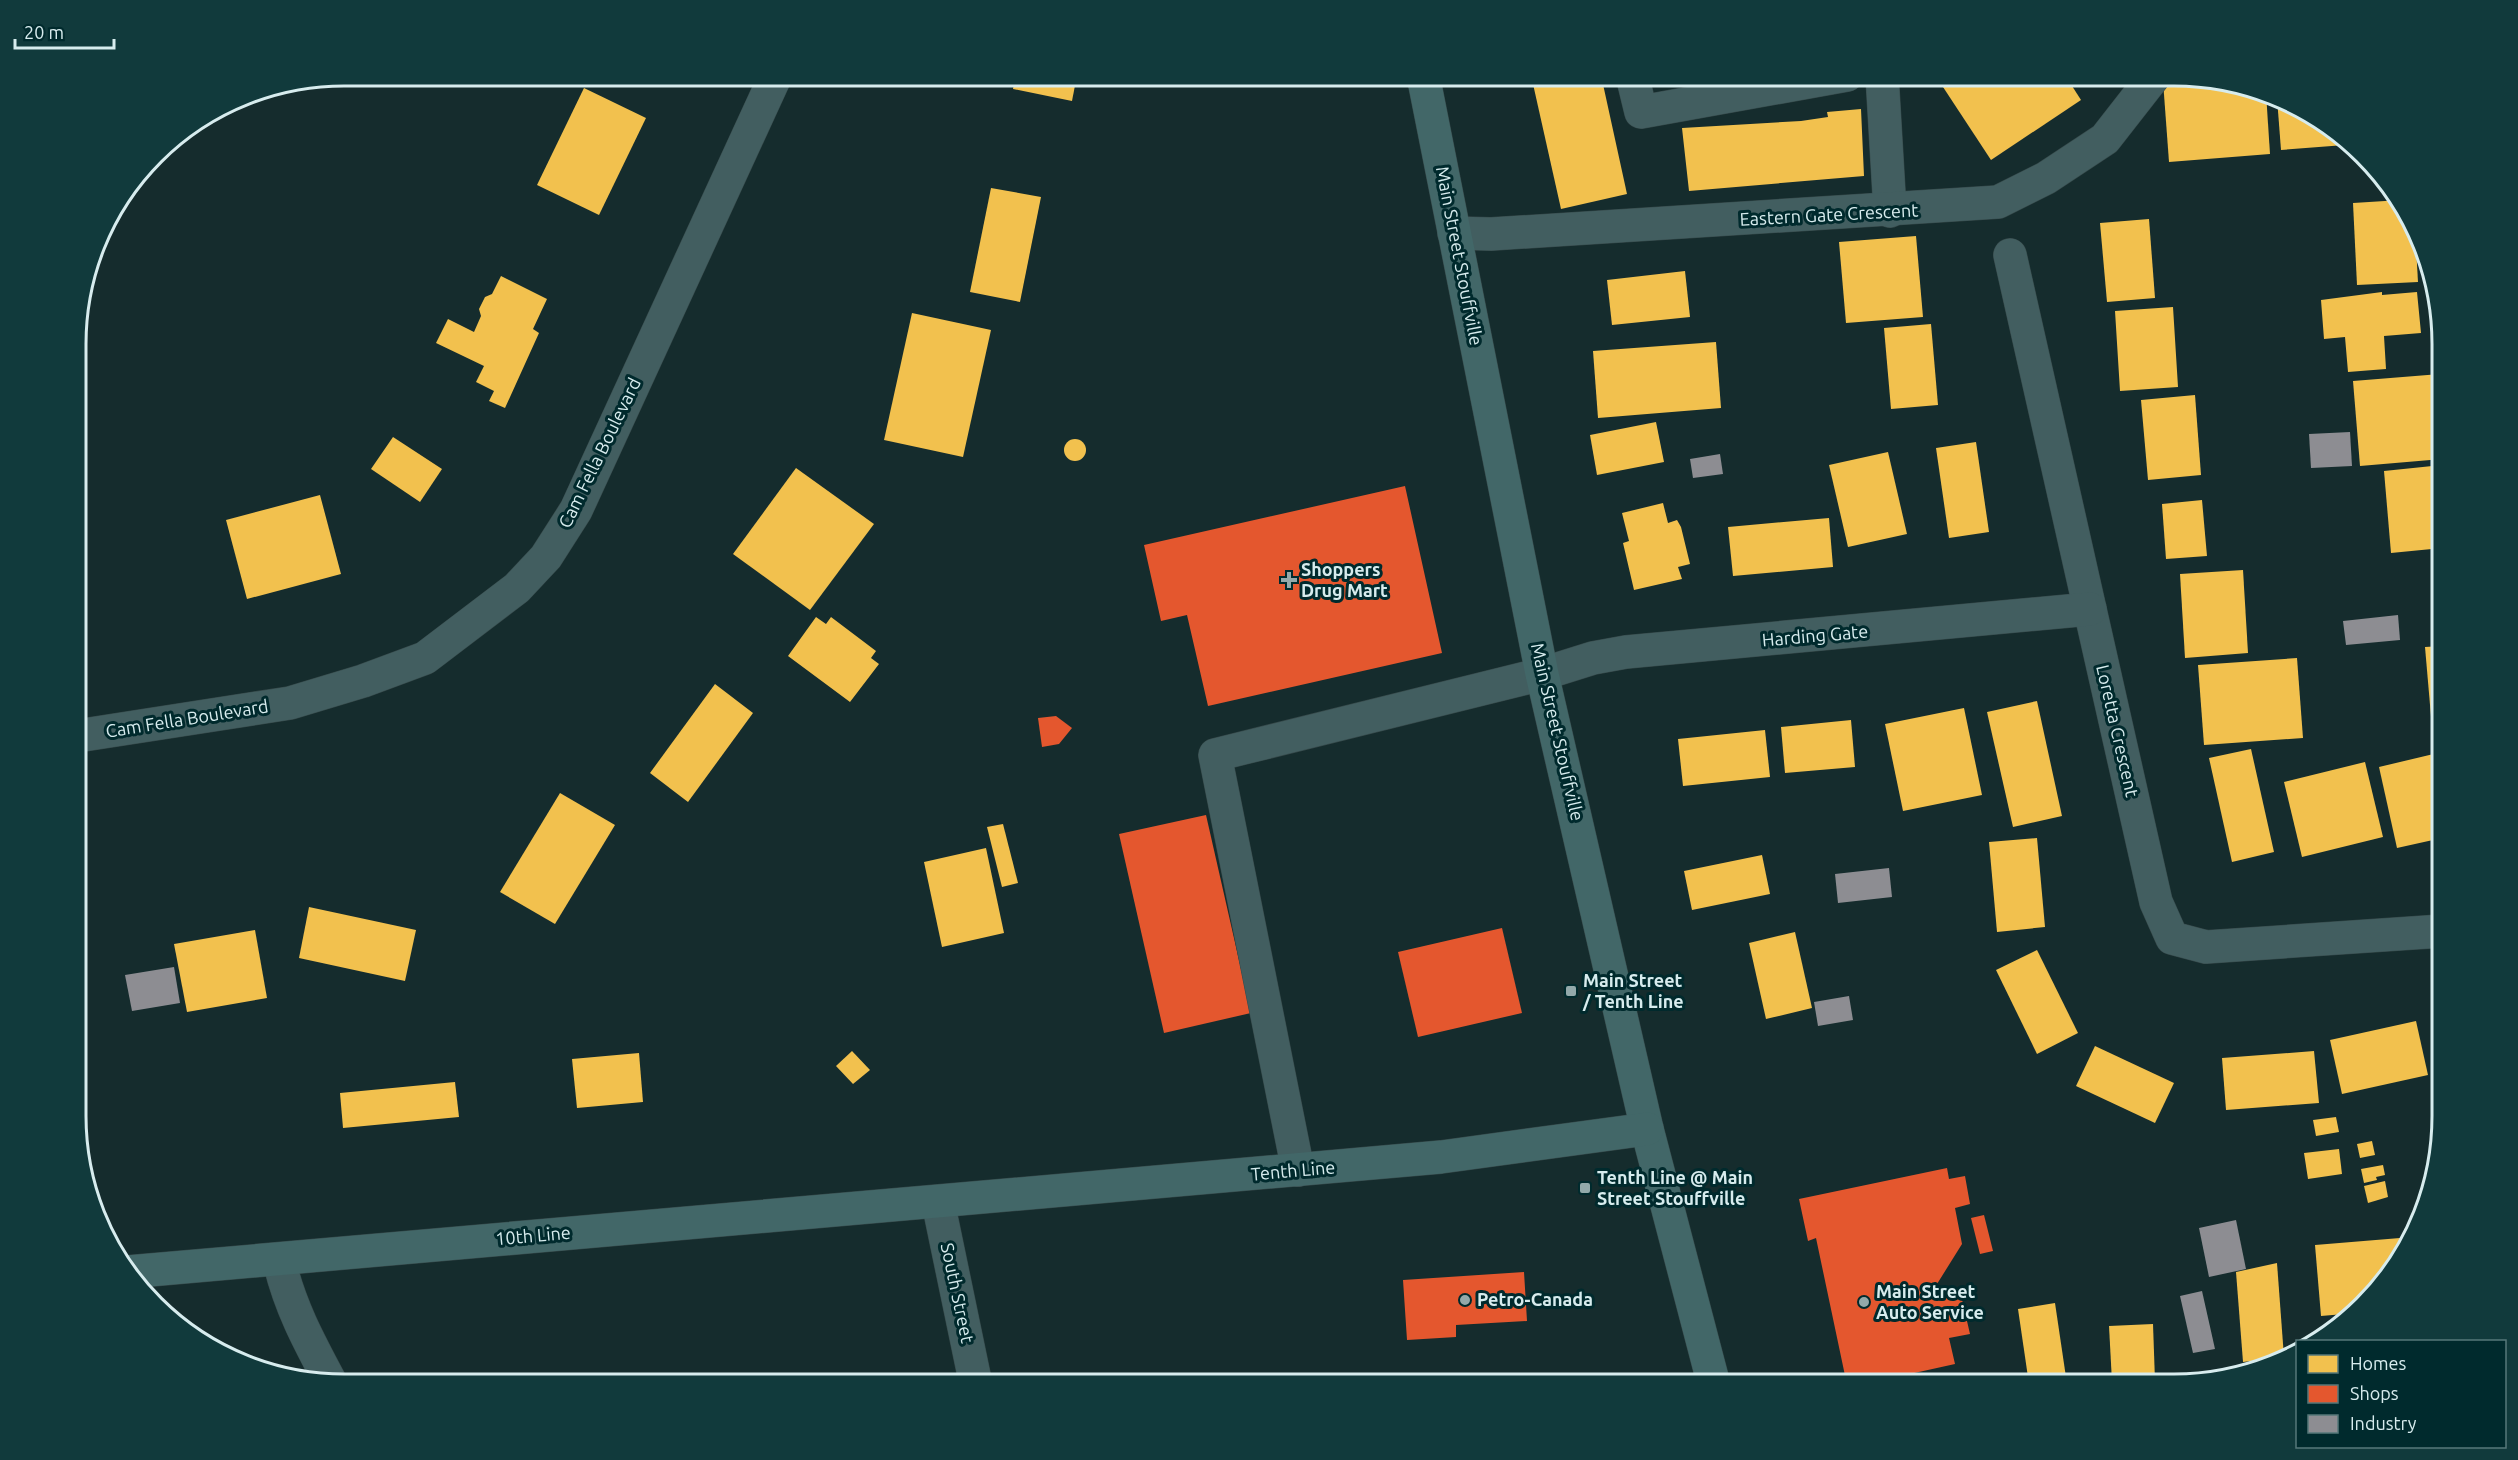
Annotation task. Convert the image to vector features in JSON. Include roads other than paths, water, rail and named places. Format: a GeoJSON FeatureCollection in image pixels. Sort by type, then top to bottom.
{"type":"FeatureCollection","features":[{"type":"Feature","properties":{"kind":"main road","name":"Main Street Stouffville"},"geometry":{"type":"LineString","coordinates":[[1425,86],[1542,674],[1647,1129],[1711,1374]]}},
{"type":"Feature","properties":{"kind":"main road","name":"Tenth Line"},"geometry":{"type":"LineString","coordinates":[[938,1202],[1441,1157],[1647,1129]]}},
{"type":"Feature","properties":{"kind":"main road","name":"10th Line"},"geometry":{"type":"LineString","coordinates":[[137,1271],[938,1202]]}},
{"type":"Feature","properties":{"kind":"street","name":"Cam Fella Boulevard"},"geometry":{"type":"LineString","coordinates":[[86,735],[291,703],[363,681],[425,658],[517,588],[546,557],[576,510],[771,86]]}},
{"type":"Feature","properties":{"kind":"street"},"geometry":{"type":"LineString","coordinates":[[1635,86],[1641,112],[1786,86]]}},
{"type":"Feature","properties":{"kind":"street"},"geometry":{"type":"LineString","coordinates":[[1883,86],[1890,211]]}},
{"type":"Feature","properties":{"kind":"street","name":"Eastern Gate Crescent"},"geometry":{"type":"LineString","coordinates":[[1454,233],[1491,234],[1890,211],[1998,202],[2046,178],[2105,139],[2147,86]]}},
{"type":"Feature","properties":{"kind":"street","name":"Loretta Crescent"},"geometry":{"type":"LineString","coordinates":[[2010,255],[2156,902],[2172,938],[2206,947],[2433,933]]}},
{"type":"Feature","properties":{"kind":"street","name":"Harding Gate"},"geometry":{"type":"LineString","coordinates":[[1298,1170],[1215,755],[1542,674],[1593,658],[1626,652],[2090,609]]}},
{"type":"Feature","properties":{"kind":"street","name":"South Street"},"geometry":{"type":"LineString","coordinates":[[938,1202],[974,1374]]}},
{"type":"Feature","properties":{"kind":"street"},"geometry":{"type":"LineString","coordinates":[[279,1260],[286,1290],[297,1319],[326,1374]]}},
{"type":"Feature","properties":{"kind":"place","name":"Shoppers Drug Mart"},"geometry":{"type":"Point","coordinates":[1289,580]}},
{"type":"Feature","properties":{"kind":"place","name":"Main Street / Tenth Line"},"geometry":{"type":"Point","coordinates":[1571,991]}},
{"type":"Feature","properties":{"kind":"place","name":"Tenth Line @ Main Street Stouffville"},"geometry":{"type":"Point","coordinates":[1585,1188]}},
{"type":"Feature","properties":{"kind":"place","name":"Petro-Canada"},"geometry":{"type":"Point","coordinates":[1465,1300]}},
{"type":"Feature","properties":{"kind":"place","name":"Main Street Auto Service"},"geometry":{"type":"Point","coordinates":[1864,1302]}}]}
